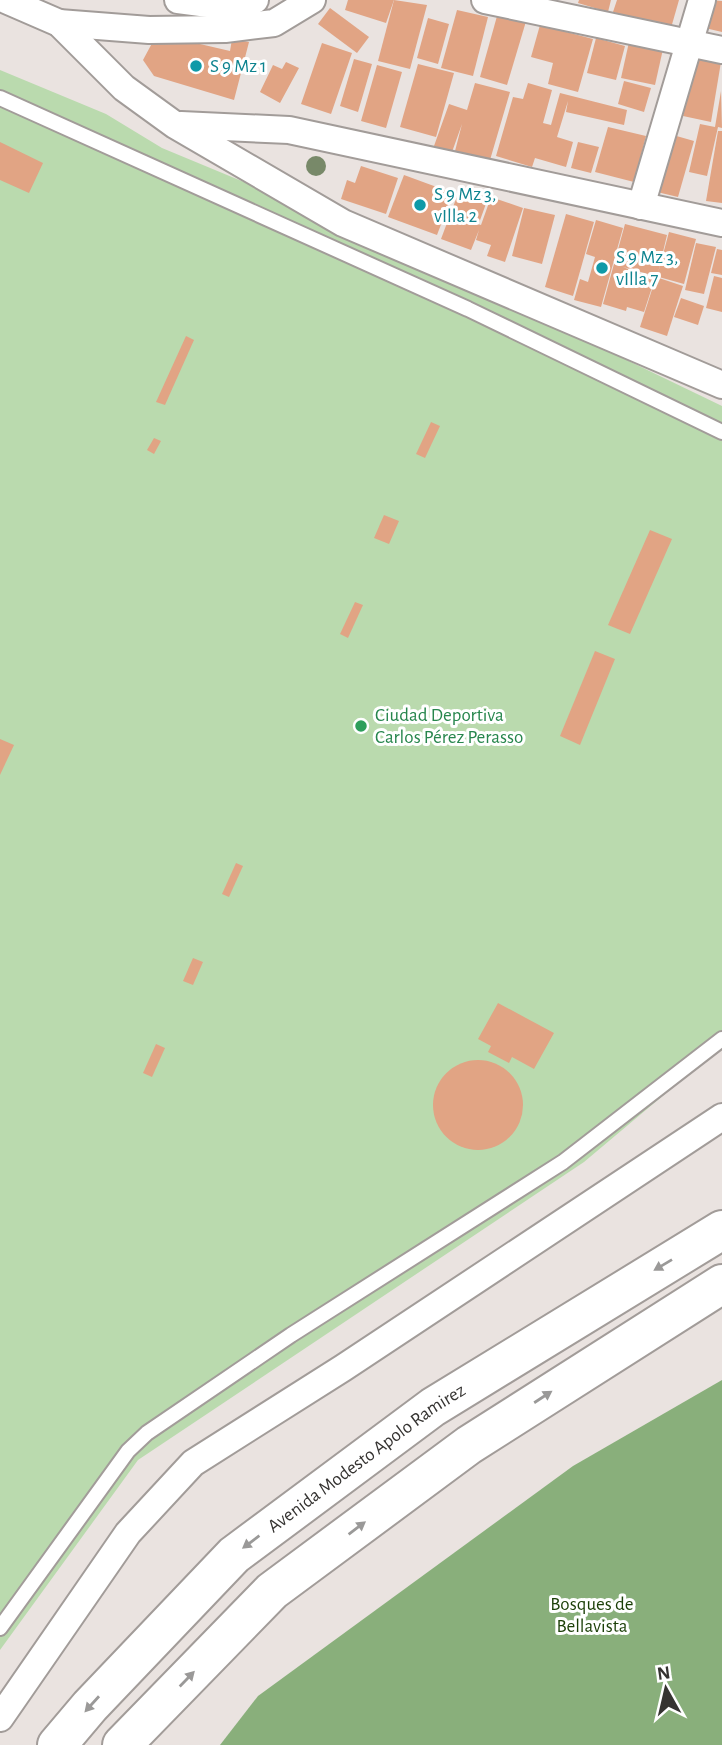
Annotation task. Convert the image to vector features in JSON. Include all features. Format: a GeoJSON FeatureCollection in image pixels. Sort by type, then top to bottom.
{"type":"FeatureCollection","features":[{"type":"Feature","properties":{"kind":"main road","name":"Avenida Modesto Apolo Ramirez"},"geometry":{"type":"LineString","coordinates":[[57,1745],[90,1706],[234,1555],[433,1406],[722,1230]]}},
{"type":"Feature","properties":{"kind":"main road"},"geometry":{"type":"LineString","coordinates":[[122,1745],[272,1591],[469,1445],[722,1284]]}},
{"type":"Feature","properties":{"kind":"street"},"geometry":{"type":"LineString","coordinates":[[6,0],[59,23],[149,30],[225,29],[274,23],[313,0]]}},
{"type":"Feature","properties":{"kind":"street"},"geometry":{"type":"LineString","coordinates":[[178,0],[224,5],[255,0]]}},
{"type":"Feature","properties":{"kind":"street"},"geometry":{"type":"LineString","coordinates":[[485,0],[722,51]]}},
{"type":"Feature","properties":{"kind":"street"},"geometry":{"type":"LineString","coordinates":[[641,206],[702,0]]}},
{"type":"Feature","properties":{"kind":"street"},"geometry":{"type":"LineString","coordinates":[[59,23],[124,88],[176,125],[343,223],[722,385]]}},
{"type":"Feature","properties":{"kind":"street"},"geometry":{"type":"LineString","coordinates":[[176,125],[289,130],[722,223]]}},
{"type":"Feature","properties":{"kind":"street"},"geometry":{"type":"LineString","coordinates":[[0,1718],[128,1533],[193,1463],[355,1360],[722,1117]]}},
{"type":"Feature","properties":{"kind":"lane"},"geometry":{"type":"LineString","coordinates":[[0,98],[468,309],[722,432]]}},
{"type":"Feature","properties":{"kind":"lane"},"geometry":{"type":"LineString","coordinates":[[0,1628],[128,1451],[147,1433],[291,1335],[563,1162],[722,1039]]}},
{"type":"Feature","properties":{"kind":"green space","name":"Ciudad Deportiva Carlos Pérez Perasso"},"geometry":{"type":"Polygon","coordinates":[[[0,70],[106,114],[162,148],[343,223],[722,406],[722,1046],[584,1162],[138,1460],[0,1650],[0,70]]]}},
{"type":"Feature","properties":{"kind":"green space","name":"Bosques de Bellavista"},"geometry":{"type":"Polygon","coordinates":[[[722,1380],[722,1745],[220,1745],[258,1696],[573,1466],[722,1380]]]}},
{"type":"Feature","properties":{"kind":"building"},"geometry":{"type":"Polygon","coordinates":[[[348,0],[394,0],[386,23],[345,10],[348,0]]]}},
{"type":"Feature","properties":{"kind":"building"},"geometry":{"type":"Polygon","coordinates":[[[394,0],[427,5],[410,69],[378,61],[394,0]]]}},
{"type":"Feature","properties":{"kind":"building"},"geometry":{"type":"Polygon","coordinates":[[[579,0],[611,0],[608,12],[578,3],[579,0]]]}},
{"type":"Feature","properties":{"kind":"building"},"geometry":{"type":"Polygon","coordinates":[[[617,0],[679,0],[671,28],[613,12],[617,0]]]}},
{"type":"Feature","properties":{"kind":"building"},"geometry":{"type":"Polygon","coordinates":[[[711,0],[722,1],[722,32],[705,28],[711,0]]]}},
{"type":"Feature","properties":{"kind":"building"},"geometry":{"type":"Polygon","coordinates":[[[330,8],[369,37],[357,53],[318,24],[330,8]]]}},
{"type":"Feature","properties":{"kind":"building"},"geometry":{"type":"Polygon","coordinates":[[[499,9],[527,18],[507,85],[480,77],[499,9]]]}},
{"type":"Feature","properties":{"kind":"building"},"geometry":{"type":"Polygon","coordinates":[[[457,10],[488,17],[473,76],[441,68],[457,10]]]}},
{"type":"Feature","properties":{"kind":"building"},"geometry":{"type":"Polygon","coordinates":[[[428,18],[449,24],[438,64],[417,58],[428,18]]]}},
{"type":"Feature","properties":{"kind":"building"},"geometry":{"type":"Polygon","coordinates":[[[540,25],[593,39],[578,92],[548,84],[553,63],[531,57],[540,25]]]}},
{"type":"Feature","properties":{"kind":"building","name":"S 9 Mz 1"},"geometry":{"type":"Polygon","coordinates":[[[157,34],[230,51],[232,39],[249,42],[234,100],[154,76],[143,60],[157,34]]]}},
{"type":"Feature","properties":{"kind":"building"},"geometry":{"type":"Polygon","coordinates":[[[596,38],[625,46],[616,80],[587,73],[596,38]]]}},
{"type":"Feature","properties":{"kind":"building"},"geometry":{"type":"Polygon","coordinates":[[[629,42],[663,49],[655,85],[621,78],[629,42]]]}},
{"type":"Feature","properties":{"kind":"building","name":"S 9 Mz 1"},"geometry":{"type":"Polygon","coordinates":[[[322,43],[352,53],[331,114],[301,104],[322,43]]]}},
{"type":"Feature","properties":{"kind":"building"},"geometry":{"type":"Polygon","coordinates":[[[697,50],[722,56],[711,122],[683,116],[697,50]]]}},
{"type":"Feature","properties":{"kind":"building"},"geometry":{"type":"Polygon","coordinates":[[[354,59],[372,64],[358,112],[340,106],[354,59]]]}},
{"type":"Feature","properties":{"kind":"building","name":"S 9 Mz 1"},"geometry":{"type":"Polygon","coordinates":[[[286,62],[299,68],[280,103],[260,92],[273,65],[282,69],[286,62]]]}},
{"type":"Feature","properties":{"kind":"building"},"geometry":{"type":"Polygon","coordinates":[[[418,64],[454,73],[436,137],[400,127],[418,64]]]}},
{"type":"Feature","properties":{"kind":"building"},"geometry":{"type":"Polygon","coordinates":[[[377,65],[402,72],[386,128],[361,121],[377,65]]]}},
{"type":"Feature","properties":{"kind":"building"},"geometry":{"type":"Polygon","coordinates":[[[624,81],[651,88],[644,112],[618,104],[624,81]]]}},
{"type":"Feature","properties":{"kind":"building"},"geometry":{"type":"Polygon","coordinates":[[[475,83],[510,92],[490,160],[455,151],[462,124],[452,152],[434,146],[449,104],[467,110],[475,83]]]}},
{"type":"Feature","properties":{"kind":"building"},"geometry":{"type":"Polygon","coordinates":[[[528,83],[552,90],[543,123],[551,125],[560,93],[627,110],[624,125],[566,112],[568,101],[557,137],[573,142],[566,167],[535,158],[532,167],[496,156],[513,97],[523,99],[528,83]]]}},
{"type":"Feature","properties":{"kind":"building"},"geometry":{"type":"Polygon","coordinates":[[[721,91],[722,128],[718,127],[707,176],[689,172],[700,124],[715,127],[721,91]]]}},
{"type":"Feature","properties":{"kind":"building"},"geometry":{"type":"Polygon","coordinates":[[[608,127],[646,136],[634,182],[595,172],[608,127]]]}},
{"type":"Feature","properties":{"kind":"building"},"geometry":{"type":"Polygon","coordinates":[[[718,131],[722,131],[722,203],[706,201],[718,131]]]}},
{"type":"Feature","properties":{"kind":"building"},"geometry":{"type":"Polygon","coordinates":[[[673,135],[694,141],[678,197],[657,192],[673,135]]]}},
{"type":"Feature","properties":{"kind":"building"},"geometry":{"type":"Polygon","coordinates":[[[0,142],[43,163],[29,193],[0,180],[0,142]]]}},
{"type":"Feature","properties":{"kind":"building"},"geometry":{"type":"Polygon","coordinates":[[[578,142],[599,147],[591,173],[571,168],[578,142]]]}},
{"type":"Feature","properties":{"kind":"building"},"geometry":{"type":"Polygon","coordinates":[[[361,166],[398,178],[386,214],[341,199],[347,180],[355,183],[361,166]]]}},
{"type":"Feature","properties":{"kind":"building","name":"S 9 Mz 3, vIlla 2"},"geometry":{"type":"Polygon","coordinates":[[[404,175],[453,193],[437,235],[388,217],[404,175]]]}},
{"type":"Feature","properties":{"kind":"building"},"geometry":{"type":"Polygon","coordinates":[[[459,191],[487,201],[479,223],[463,219],[481,225],[491,197],[523,208],[505,262],[487,256],[491,245],[476,240],[479,230],[471,250],[441,239],[459,191]]]}},
{"type":"Feature","properties":{"kind":"building"},"geometry":{"type":"Polygon","coordinates":[[[524,208],[555,215],[542,264],[512,256],[524,208]]]}},
{"type":"Feature","properties":{"kind":"building"},"geometry":{"type":"Polygon","coordinates":[[[566,214],[594,222],[573,296],[545,287],[566,214]]]}},
{"type":"Feature","properties":{"kind":"building","name":"S 9 Mz 3, vIlla 7"},"geometry":{"type":"Polygon","coordinates":[[[596,220],[623,228],[601,307],[574,300],[580,279],[588,282],[595,257],[586,254],[596,220]]]}},
{"type":"Feature","properties":{"kind":"building"},"geometry":{"type":"Polygon","coordinates":[[[625,224],[667,235],[658,273],[669,232],[696,239],[684,284],[623,267],[638,273],[633,287],[639,273],[655,278],[644,312],[627,307],[626,311],[603,304],[625,224]]]}},
{"type":"Feature","properties":{"kind":"building"},"geometry":{"type":"Polygon","coordinates":[[[696,243],[716,247],[704,294],[685,290],[696,243]]]}},
{"type":"Feature","properties":{"kind":"building"},"geometry":{"type":"Polygon","coordinates":[[[717,249],[722,250],[722,275],[711,273],[717,249]]]}},
{"type":"Feature","properties":{"kind":"building"},"geometry":{"type":"Polygon","coordinates":[[[714,276],[722,278],[722,312],[706,308],[714,276]]]}},
{"type":"Feature","properties":{"kind":"building"},"geometry":{"type":"Polygon","coordinates":[[[656,277],[683,286],[667,336],[640,327],[656,277]]]}},
{"type":"Feature","properties":{"kind":"building"},"geometry":{"type":"Polygon","coordinates":[[[681,298],[704,306],[698,325],[674,317],[681,298]]]}},
{"type":"Feature","properties":{"kind":"building"},"geometry":{"type":"Polygon","coordinates":[[[186,336],[194,340],[165,405],[156,402],[186,336]]]}},
{"type":"Feature","properties":{"kind":"building"},"geometry":{"type":"Polygon","coordinates":[[[431,422],[440,426],[425,458],[416,454],[431,422]]]}},
{"type":"Feature","properties":{"kind":"building"},"geometry":{"type":"Polygon","coordinates":[[[154,438],[161,441],[154,454],[147,450],[154,438]]]}},
{"type":"Feature","properties":{"kind":"building"},"geometry":{"type":"Polygon","coordinates":[[[384,515],[399,521],[389,544],[374,538],[384,515]]]}},
{"type":"Feature","properties":{"kind":"building"},"geometry":{"type":"Polygon","coordinates":[[[650,530],[672,539],[630,634],[608,625],[650,530]]]}},
{"type":"Feature","properties":{"kind":"building"},"geometry":{"type":"Polygon","coordinates":[[[355,602],[363,605],[348,638],[340,634],[355,602]]]}},
{"type":"Feature","properties":{"kind":"building"},"geometry":{"type":"Polygon","coordinates":[[[595,651],[615,659],[580,745],[560,736],[595,651]]]}},
{"type":"Feature","properties":{"kind":"building"},"geometry":{"type":"Polygon","coordinates":[[[0,739],[14,745],[0,775],[0,739]]]}},
{"type":"Feature","properties":{"kind":"building"},"geometry":{"type":"Polygon","coordinates":[[[236,863],[243,866],[229,897],[222,894],[236,863]]]}},
{"type":"Feature","properties":{"kind":"building"},"geometry":{"type":"Polygon","coordinates":[[[193,958],[203,962],[193,985],[183,981],[193,958]]]}},
{"type":"Feature","properties":{"kind":"building"},"geometry":{"type":"Polygon","coordinates":[[[498,1003],[554,1033],[534,1069],[512,1057],[509,1063],[488,1052],[491,1046],[478,1039],[498,1003]]]}},
{"type":"Feature","properties":{"kind":"building"},"geometry":{"type":"Polygon","coordinates":[[[156,1044],[165,1048],[152,1077],[143,1073],[156,1044]]]}},
{"type":"Feature","properties":{"kind":"building"},"geometry":{"type":"Polygon","coordinates":[[[478,1060],[495,1064],[510,1073],[519,1088],[523,1105],[519,1122],[510,1137],[495,1146],[478,1150],[461,1146],[446,1137],[437,1122],[433,1105],[437,1088],[446,1073],[461,1064],[478,1060]]]}},
{"type":"Feature","properties":{"kind":"place","name":"S 9 Mz 1"},"geometry":{"type":"Point","coordinates":[196,66]}},
{"type":"Feature","properties":{"kind":"place","name":"S 9 Mz 3, vIlla 2"},"geometry":{"type":"Point","coordinates":[420,205]}},
{"type":"Feature","properties":{"kind":"place","name":"S 9 Mz 3, vIlla 7"},"geometry":{"type":"Point","coordinates":[602,268]}},
{"type":"Feature","properties":{"kind":"place","name":"Ciudad Deportiva Carlos Pérez Perasso"},"geometry":{"type":"Point","coordinates":[361,726]}}]}
